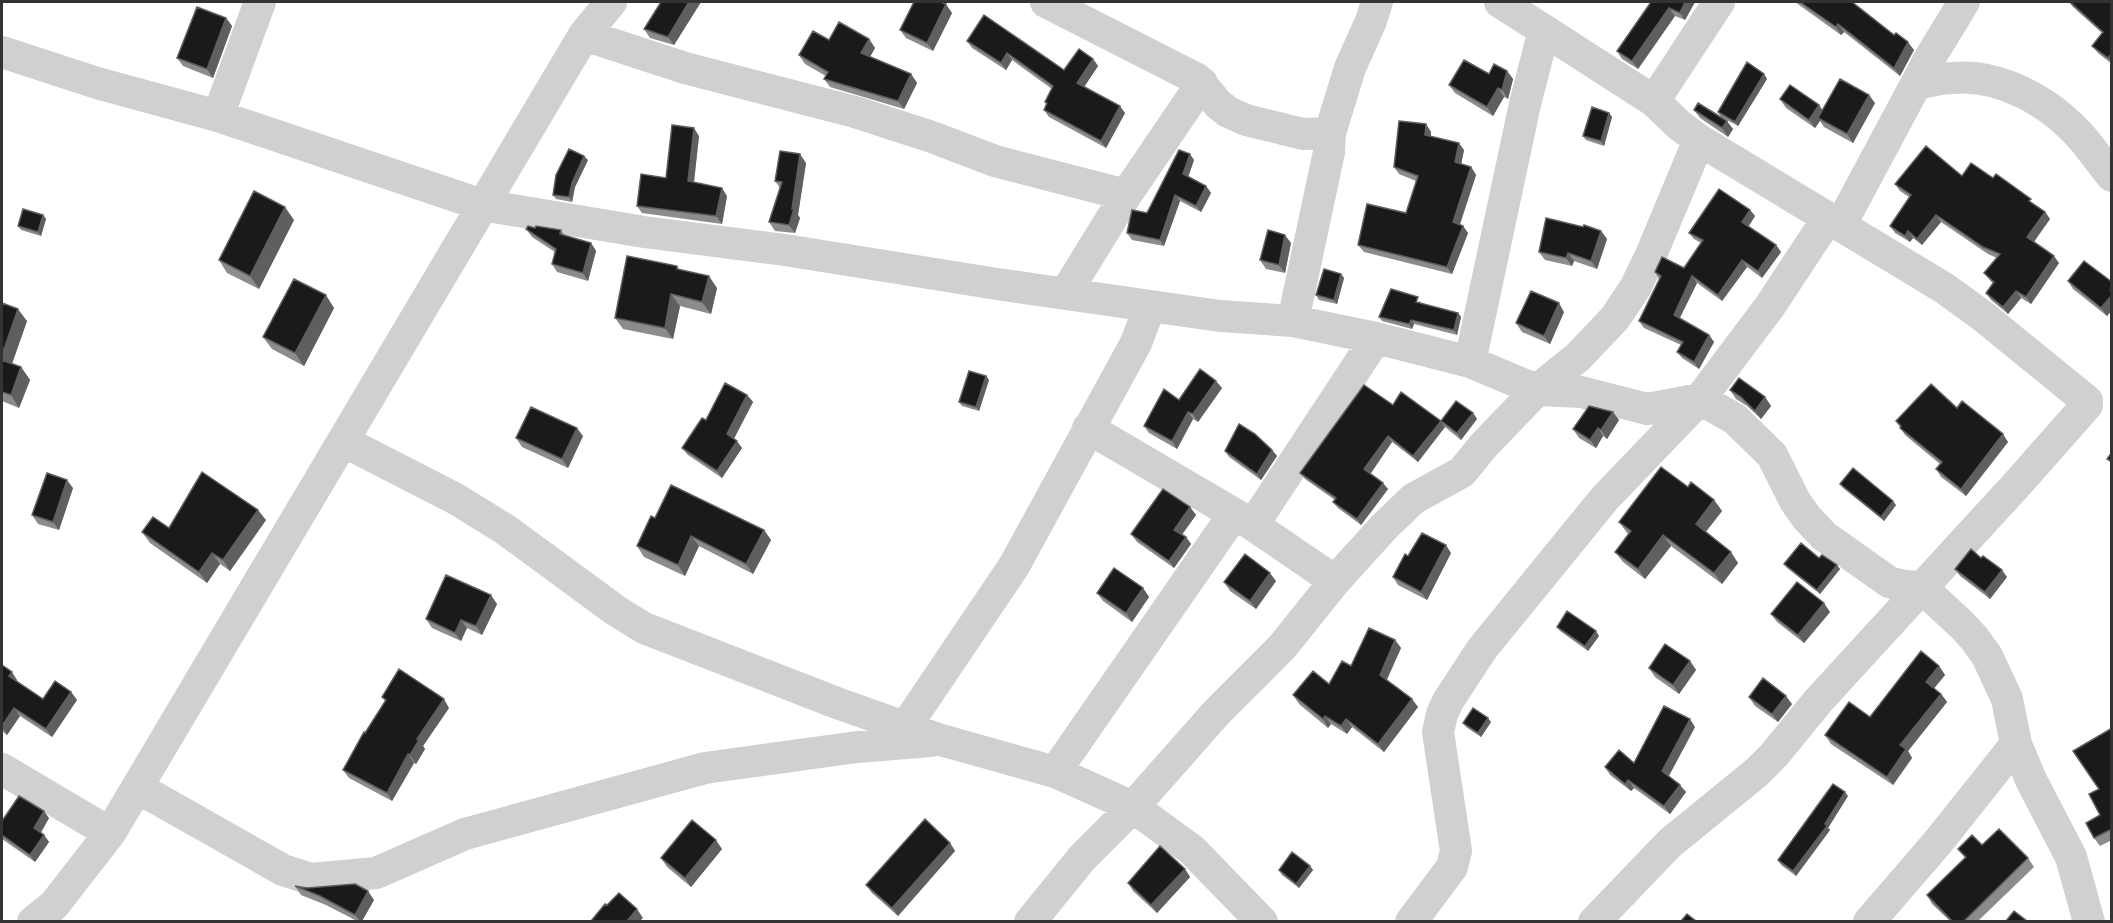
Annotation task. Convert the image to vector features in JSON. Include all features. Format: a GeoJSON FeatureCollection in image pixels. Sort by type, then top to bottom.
{"type":"FeatureCollection","features":[{"type":"Feature","properties":{"kind":"street"},"geometry":{"type":"LineString","coordinates":[[218,116],[260,2]]}},
{"type":"Feature","properties":{"kind":"street"},"geometry":{"type":"LineString","coordinates":[[33,921],[54,905],[110,834],[584,34],[611,2]]}},
{"type":"Feature","properties":{"kind":"street"},"geometry":{"type":"LineString","coordinates":[[1046,2],[1197,79],[1218,104],[1228,112],[1246,120],[1303,134],[1330,133]]}},
{"type":"Feature","properties":{"kind":"street"},"geometry":{"type":"LineString","coordinates":[[1293,321],[1329,152],[1330,133],[1350,68],[1377,2]]}},
{"type":"Feature","properties":{"kind":"street"},"geometry":{"type":"LineString","coordinates":[[1500,2],[1654,101],[1699,140],[1944,288],[1984,316],[2087,400],[2086,405],[2019,482],[1819,700],[1774,755],[1757,772],[1671,843],[1594,921]]}},
{"type":"Feature","properties":{"kind":"street"},"geometry":{"type":"LineString","coordinates":[[1654,101],[1719,2]]}},
{"type":"Feature","properties":{"kind":"street"},"geometry":{"type":"LineString","coordinates":[[1411,921],[1452,867],[1456,851],[1438,732],[1448,701],[1482,649],[1605,498],[1700,399],[1834,222],[1964,2]]}},
{"type":"Feature","properties":{"kind":"street"},"geometry":{"type":"LineString","coordinates":[[1470,363],[1525,104],[1544,30]]}},
{"type":"Feature","properties":{"kind":"street"},"geometry":{"type":"LineString","coordinates":[[584,34],[685,68],[855,112],[933,137],[996,161],[1126,195]]}},
{"type":"Feature","properties":{"kind":"street"},"geometry":{"type":"LineString","coordinates":[[2,52],[97,83],[218,116],[482,205],[644,232],[785,250],[997,285],[1220,316],[1293,321],[1376,338],[1470,363],[1537,390],[1581,392],[1647,409],[1700,399],[1735,419],[1772,455],[1795,501],[1824,536],[1889,582],[1921,587],[1962,625],[1987,656],[2007,699],[2016,744],[2032,782],[2068,850],[2089,921]]}},
{"type":"Feature","properties":{"kind":"street"},"geometry":{"type":"LineString","coordinates":[[1916,84],[1953,78],[1978,78],[2006,85],[2034,98],[2083,138],[2112,176]]}},
{"type":"Feature","properties":{"kind":"street"},"geometry":{"type":"LineString","coordinates":[[1065,294],[1126,195],[1202,83]]}},
{"type":"Feature","properties":{"kind":"street"},"geometry":{"type":"LineString","coordinates":[[1030,921],[1082,858],[1133,807],[1217,712],[1282,647],[1335,581],[1384,527],[1413,499],[1462,472],[1484,445],[1537,390],[1596,339],[1615,318],[1635,288],[1651,255],[1699,140]]}},
{"type":"Feature","properties":{"kind":"street"},"geometry":{"type":"LineString","coordinates":[[906,726],[1014,566],[1136,343],[1150,306]]}},
{"type":"Feature","properties":{"kind":"street"},"geometry":{"type":"LineString","coordinates":[[1055,772],[1376,338]]}},
{"type":"Feature","properties":{"kind":"street"},"geometry":{"type":"LineString","coordinates":[[1088,428],[1244,519],[1335,581]]}},
{"type":"Feature","properties":{"kind":"street"},"geometry":{"type":"LineString","coordinates":[[343,441],[476,511],[506,530],[615,610],[644,628],[837,703],[941,740],[1055,772],[1133,807],[1192,850],[1262,921]]}},
{"type":"Feature","properties":{"kind":"street"},"geometry":{"type":"LineString","coordinates":[[138,788],[283,870],[310,879],[329,878],[376,873],[465,834],[705,768],[856,747],[941,740]]}},
{"type":"Feature","properties":{"kind":"street"},"geometry":{"type":"LineString","coordinates":[[1869,921],[1938,842],[2016,744]]}},
{"type":"Feature","properties":{"kind":"street"},"geometry":{"type":"LineString","coordinates":[[2,769],[110,834]]}},
{"type":"Feature","properties":{"kind":"building"},"geometry":{"type":"Polygon","coordinates":[[[661,2],[689,2],[668,37],[644,29],[661,2]]]}},
{"type":"Feature","properties":{"kind":"building"},"geometry":{"type":"Polygon","coordinates":[[[914,2],[946,4],[927,43],[900,30],[914,2]]]}},
{"type":"Feature","properties":{"kind":"building"},"geometry":{"type":"Polygon","coordinates":[[[1651,2],[1685,2],[1680,13],[1669,8],[1632,61],[1617,51],[1651,2]]]}},
{"type":"Feature","properties":{"kind":"building"},"geometry":{"type":"Polygon","coordinates":[[[1800,2],[1852,2],[1894,35],[1896,33],[1908,42],[1894,68],[1838,24],[1836,27],[1800,2]]]}},
{"type":"Feature","properties":{"kind":"building"},"geometry":{"type":"Polygon","coordinates":[[[2070,2],[2112,2],[2112,53],[2108,58],[2092,46],[2103,32],[2070,2]]]}},
{"type":"Feature","properties":{"kind":"building"},"geometry":{"type":"Polygon","coordinates":[[[197,7],[226,18],[207,69],[177,58],[197,7]]]}},
{"type":"Feature","properties":{"kind":"building"},"geometry":{"type":"Polygon","coordinates":[[[984,15],[1064,70],[1079,49],[1093,59],[1077,83],[1120,106],[1101,141],[1044,110],[1047,103],[1045,102],[1053,86],[1007,53],[1001,63],[967,41],[984,15]]]}},
{"type":"Feature","properties":{"kind":"building"},"geometry":{"type":"Polygon","coordinates":[[[839,22],[869,39],[861,53],[911,74],[898,101],[824,79],[828,72],[799,55],[813,31],[829,40],[839,22]]]}},
{"type":"Feature","properties":{"kind":"building"},"geometry":{"type":"Polygon","coordinates":[[[1464,60],[1489,74],[1494,64],[1507,71],[1502,90],[1498,88],[1487,107],[1449,85],[1464,60]]]}},
{"type":"Feature","properties":{"kind":"building"},"geometry":{"type":"Polygon","coordinates":[[[1747,62],[1764,74],[1735,122],[1718,112],[1747,62]]]}},
{"type":"Feature","properties":{"kind":"building"},"geometry":{"type":"Polygon","coordinates":[[[1840,79],[1869,95],[1847,134],[1818,118],[1840,79]]]}},
{"type":"Feature","properties":{"kind":"building"},"geometry":{"type":"Polygon","coordinates":[[[1790,85],[1819,105],[1809,120],[1780,99],[1790,85]]]}},
{"type":"Feature","properties":{"kind":"building"},"geometry":{"type":"Polygon","coordinates":[[[1698,103],[1727,121],[1722,128],[1694,110],[1698,103]]]}},
{"type":"Feature","properties":{"kind":"building"},"geometry":{"type":"Polygon","coordinates":[[[1592,107],[1609,113],[1601,141],[1583,136],[1592,107]]]}},
{"type":"Feature","properties":{"kind":"building"},"geometry":{"type":"Polygon","coordinates":[[[1399,121],[1426,124],[1425,135],[1459,143],[1455,162],[1471,167],[1453,222],[1463,226],[1447,267],[1358,245],[1367,204],[1406,213],[1418,176],[1394,167],[1399,121]]]}},
{"type":"Feature","properties":{"kind":"building"},"geometry":{"type":"Polygon","coordinates":[[[672,125],[694,128],[688,181],[722,188],[716,216],[637,206],[641,174],[666,178],[672,125]]]}},
{"type":"Feature","properties":{"kind":"building"},"geometry":{"type":"Polygon","coordinates":[[[1926,146],[1962,176],[1971,163],[1993,178],[1996,174],[2045,212],[2027,237],[2054,256],[2026,297],[2016,291],[2003,307],[1986,293],[1994,282],[1984,273],[2000,254],[1983,247],[1936,215],[1917,239],[1908,231],[1905,236],[1890,226],[1911,195],[1895,184],[1926,146]]]}},
{"type":"Feature","properties":{"kind":"building"},"geometry":{"type":"Polygon","coordinates":[[[569,149],[584,156],[572,183],[569,197],[553,195],[556,175],[569,149]]]}},
{"type":"Feature","properties":{"kind":"building"},"geometry":{"type":"Polygon","coordinates":[[[1179,150],[1190,154],[1183,174],[1206,186],[1196,206],[1175,195],[1160,240],[1127,233],[1132,210],[1147,213],[1179,150]]]}},
{"type":"Feature","properties":{"kind":"building"},"geometry":{"type":"Polygon","coordinates":[[[780,151],[800,154],[792,209],[794,209],[789,225],[769,222],[782,182],[775,181],[780,151]]]}},
{"type":"Feature","properties":{"kind":"building"},"geometry":{"type":"Polygon","coordinates":[[[1719,189],[1750,210],[1742,222],[1776,245],[1758,271],[1742,260],[1718,295],[1692,276],[1674,315],[1709,335],[1694,362],[1677,352],[1683,342],[1639,321],[1661,276],[1655,272],[1662,257],[1684,268],[1703,240],[1689,233],[1719,189]]]}},
{"type":"Feature","properties":{"kind":"building"},"geometry":{"type":"Polygon","coordinates":[[[254,191],[285,207],[250,276],[219,260],[254,191]]]}},
{"type":"Feature","properties":{"kind":"building"},"geometry":{"type":"Polygon","coordinates":[[[23,209],[43,215],[38,232],[18,226],[23,209]]]}},
{"type":"Feature","properties":{"kind":"building"},"geometry":{"type":"Polygon","coordinates":[[[1546,218],[1583,227],[1584,225],[1601,231],[1591,261],[1568,253],[1566,258],[1539,252],[1546,218]]]}},
{"type":"Feature","properties":{"kind":"building"},"geometry":{"type":"Polygon","coordinates":[[[528,226],[561,230],[560,234],[591,243],[583,273],[552,264],[556,249],[526,229],[528,226]]]}},
{"type":"Feature","properties":{"kind":"building"},"geometry":{"type":"Polygon","coordinates":[[[1268,230],[1285,235],[1279,265],[1260,260],[1268,230]]]}},
{"type":"Feature","properties":{"kind":"building"},"geometry":{"type":"Polygon","coordinates":[[[627,256],[677,266],[677,269],[709,276],[702,302],[671,294],[665,328],[615,318],[627,256]]]}},
{"type":"Feature","properties":{"kind":"building"},"geometry":{"type":"Polygon","coordinates":[[[2084,261],[2112,282],[2110,290],[2112,295],[2101,308],[2068,281],[2084,261]]]}},
{"type":"Feature","properties":{"kind":"building"},"geometry":{"type":"Polygon","coordinates":[[[1324,269],[1341,274],[1334,300],[1316,295],[1324,269]]]}},
{"type":"Feature","properties":{"kind":"building"},"geometry":{"type":"Polygon","coordinates":[[[294,279],[326,295],[295,353],[263,337],[294,279]]]}},
{"type":"Feature","properties":{"kind":"building"},"geometry":{"type":"Polygon","coordinates":[[[1391,289],[1418,297],[1416,302],[1458,313],[1454,330],[1411,320],[1409,324],[1379,317],[1391,289]]]}},
{"type":"Feature","properties":{"kind":"building"},"geometry":{"type":"Polygon","coordinates":[[[1531,291],[1559,303],[1544,336],[1516,323],[1531,291]]]}},
{"type":"Feature","properties":{"kind":"building"},"geometry":{"type":"Polygon","coordinates":[[[2,303],[18,309],[2,355],[2,303]]]}},
{"type":"Feature","properties":{"kind":"building"},"geometry":{"type":"Polygon","coordinates":[[[2,360],[21,367],[11,395],[2,392],[2,360]]]}},
{"type":"Feature","properties":{"kind":"building"},"geometry":{"type":"Polygon","coordinates":[[[1200,369],[1216,381],[1193,414],[1188,412],[1172,441],[1144,426],[1164,389],[1179,400],[1200,369]]]}},
{"type":"Feature","properties":{"kind":"building"},"geometry":{"type":"Polygon","coordinates":[[[969,371],[986,376],[976,407],[959,402],[969,371]]]}},
{"type":"Feature","properties":{"kind":"building"},"geometry":{"type":"Polygon","coordinates":[[[1739,378],[1765,397],[1755,411],[1730,390],[1739,378]]]}},
{"type":"Feature","properties":{"kind":"building"},"geometry":{"type":"Polygon","coordinates":[[[725,383],[747,395],[727,434],[737,441],[717,471],[682,448],[702,418],[706,420],[725,383]]]}},
{"type":"Feature","properties":{"kind":"building"},"geometry":{"type":"Polygon","coordinates":[[[1931,384],[1957,408],[1962,401],[2003,434],[1961,489],[1936,469],[1942,462],[1900,428],[1901,426],[1896,421],[1931,384]]]}},
{"type":"Feature","properties":{"kind":"building"},"geometry":{"type":"Polygon","coordinates":[[[1364,385],[1393,405],[1401,392],[1441,421],[1413,456],[1388,436],[1364,469],[1383,483],[1357,519],[1333,502],[1336,498],[1300,473],[1364,385]]]}},
{"type":"Feature","properties":{"kind":"building"},"geometry":{"type":"Polygon","coordinates":[[[1456,401],[1473,413],[1457,433],[1441,421],[1456,401]]]}},
{"type":"Feature","properties":{"kind":"building"},"geometry":{"type":"Polygon","coordinates":[[[1589,406],[1613,412],[1601,430],[1598,428],[1590,440],[1573,429],[1589,406]]]}},
{"type":"Feature","properties":{"kind":"building"},"geometry":{"type":"Polygon","coordinates":[[[531,407],[577,428],[562,459],[516,438],[531,407]]]}},
{"type":"Feature","properties":{"kind":"building"},"geometry":{"type":"Polygon","coordinates":[[[1239,424],[1255,434],[1272,450],[1257,474],[1225,451],[1239,424]]]}},
{"type":"Feature","properties":{"kind":"building"},"geometry":{"type":"Polygon","coordinates":[[[2112,452],[2112,462],[2107,459],[2112,452]]]}},
{"type":"Feature","properties":{"kind":"building"},"geometry":{"type":"Polygon","coordinates":[[[1661,467],[1688,487],[1691,482],[1714,500],[1696,524],[1731,552],[1714,573],[1663,535],[1638,569],[1615,552],[1631,531],[1619,522],[1661,467]]]}},
{"type":"Feature","properties":{"kind":"building"},"geometry":{"type":"Polygon","coordinates":[[[1853,468],[1893,501],[1881,517],[1840,484],[1853,468]]]}},
{"type":"Feature","properties":{"kind":"building"},"geometry":{"type":"Polygon","coordinates":[[[202,472],[258,510],[223,560],[212,553],[199,572],[142,532],[153,517],[169,528],[202,472]]]}},
{"type":"Feature","properties":{"kind":"building"},"geometry":{"type":"Polygon","coordinates":[[[47,473],[67,480],[53,522],[32,515],[47,473]]]}},
{"type":"Feature","properties":{"kind":"building"},"geometry":{"type":"Polygon","coordinates":[[[671,485],[764,530],[746,564],[691,536],[678,565],[637,546],[651,516],[655,518],[671,485]]]}},
{"type":"Feature","properties":{"kind":"building"},"geometry":{"type":"Polygon","coordinates":[[[1163,489],[1190,507],[1174,530],[1186,537],[1169,561],[1131,534],[1163,489]]]}},
{"type":"Feature","properties":{"kind":"building"},"geometry":{"type":"Polygon","coordinates":[[[1422,533],[1446,545],[1421,592],[1393,577],[1405,554],[1408,556],[1422,533]]]}},
{"type":"Feature","properties":{"kind":"building"},"geometry":{"type":"Polygon","coordinates":[[[1801,543],[1819,558],[1822,555],[1837,565],[1817,590],[1784,564],[1801,543]]]}},
{"type":"Feature","properties":{"kind":"building"},"geometry":{"type":"Polygon","coordinates":[[[1971,549],[1981,558],[1983,556],[2002,570],[1985,592],[1955,569],[1971,549]]]}},
{"type":"Feature","properties":{"kind":"building"},"geometry":{"type":"Polygon","coordinates":[[[1245,554],[1270,573],[1250,601],[1224,582],[1245,554]]]}},
{"type":"Feature","properties":{"kind":"building"},"geometry":{"type":"Polygon","coordinates":[[[1114,568],[1143,588],[1126,613],[1097,593],[1114,568]]]}},
{"type":"Feature","properties":{"kind":"building"},"geometry":{"type":"Polygon","coordinates":[[[446,575],[491,595],[476,626],[461,620],[455,633],[426,619],[446,575]]]}},
{"type":"Feature","properties":{"kind":"building"},"geometry":{"type":"Polygon","coordinates":[[[1797,582],[1824,603],[1798,635],[1771,614],[1797,582]]]}},
{"type":"Feature","properties":{"kind":"building"},"geometry":{"type":"Polygon","coordinates":[[[1567,611],[1596,631],[1585,646],[1557,627],[1567,611]]]}},
{"type":"Feature","properties":{"kind":"building"},"geometry":{"type":"Polygon","coordinates":[[[1369,628],[1395,640],[1380,675],[1412,699],[1378,744],[1346,719],[1341,726],[1325,716],[1323,719],[1293,695],[1313,671],[1329,684],[1342,661],[1351,666],[1369,628]]]}},
{"type":"Feature","properties":{"kind":"building"},"geometry":{"type":"Polygon","coordinates":[[[1665,644],[1690,661],[1673,685],[1649,668],[1665,644]]]}},
{"type":"Feature","properties":{"kind":"building"},"geometry":{"type":"Polygon","coordinates":[[[1921,651],[1939,666],[1926,682],[1941,694],[1900,745],[1906,749],[1887,777],[1825,735],[1849,702],[1870,717],[1921,651]]]}},
{"type":"Feature","properties":{"kind":"building"},"geometry":{"type":"Polygon","coordinates":[[[2,665],[12,672],[9,676],[43,699],[55,681],[71,692],[46,729],[14,708],[2,726],[2,665]]]}},
{"type":"Feature","properties":{"kind":"building"},"geometry":{"type":"Polygon","coordinates":[[[399,669],[444,699],[417,739],[419,740],[410,755],[408,754],[387,793],[343,770],[364,732],[386,700],[382,697],[399,669]]]}},
{"type":"Feature","properties":{"kind":"building"},"geometry":{"type":"Polygon","coordinates":[[[1763,678],[1786,696],[1772,714],[1749,697],[1763,678]]]}},
{"type":"Feature","properties":{"kind":"building"},"geometry":{"type":"Polygon","coordinates":[[[1664,706],[1690,719],[1662,771],[1680,785],[1664,806],[1628,780],[1625,784],[1605,767],[1619,750],[1634,763],[1664,706]]]}},
{"type":"Feature","properties":{"kind":"building"},"geometry":{"type":"Polygon","coordinates":[[[1473,708],[1488,718],[1478,733],[1463,723],[1473,708]]]}},
{"type":"Feature","properties":{"kind":"building"},"geometry":{"type":"Polygon","coordinates":[[[2112,728],[2112,829],[2094,838],[2086,823],[2100,815],[2089,794],[2099,789],[2073,751],[2112,728]]]}},
{"type":"Feature","properties":{"kind":"building"},"geometry":{"type":"Polygon","coordinates":[[[1833,784],[1845,792],[1825,824],[1827,826],[1793,871],[1778,860],[1833,784]]]}},
{"type":"Feature","properties":{"kind":"building"},"geometry":{"type":"Polygon","coordinates":[[[19,796],[44,811],[34,828],[44,835],[30,855],[2,835],[2,821],[19,796]]]}},
{"type":"Feature","properties":{"kind":"building"},"geometry":{"type":"Polygon","coordinates":[[[925,819],[950,843],[892,908],[866,885],[925,819]]]}},
{"type":"Feature","properties":{"kind":"building"},"geometry":{"type":"Polygon","coordinates":[[[692,820],[716,840],[685,878],[661,858],[692,820]]]}},
{"type":"Feature","properties":{"kind":"building"},"geometry":{"type":"Polygon","coordinates":[[[1999,829],[2028,858],[1964,921],[1952,921],[1927,895],[1966,857],[1958,849],[1972,835],[1982,845],[1999,829]]]}},
{"type":"Feature","properties":{"kind":"building"},"geometry":{"type":"Polygon","coordinates":[[[1160,846],[1185,869],[1151,905],[1128,883],[1160,846]]]}},
{"type":"Feature","properties":{"kind":"building"},"geometry":{"type":"Polygon","coordinates":[[[1292,852],[1310,866],[1296,884],[1279,870],[1292,852]]]}},
{"type":"Feature","properties":{"kind":"building"},"geometry":{"type":"Polygon","coordinates":[[[355,884],[368,891],[355,915],[320,896],[295,886],[307,888],[355,884]]]}},
{"type":"Feature","properties":{"kind":"building"},"geometry":{"type":"Polygon","coordinates":[[[619,893],[637,909],[627,921],[591,921],[605,904],[607,905],[619,893]]]}},
{"type":"Feature","properties":{"kind":"building"},"geometry":{"type":"Polygon","coordinates":[[[2014,911],[2027,921],[2006,921],[2014,911]]]}},
{"type":"Feature","properties":{"kind":"building"},"geometry":{"type":"Polygon","coordinates":[[[1687,914],[1696,921],[1681,921],[1687,914]]]}}]}
